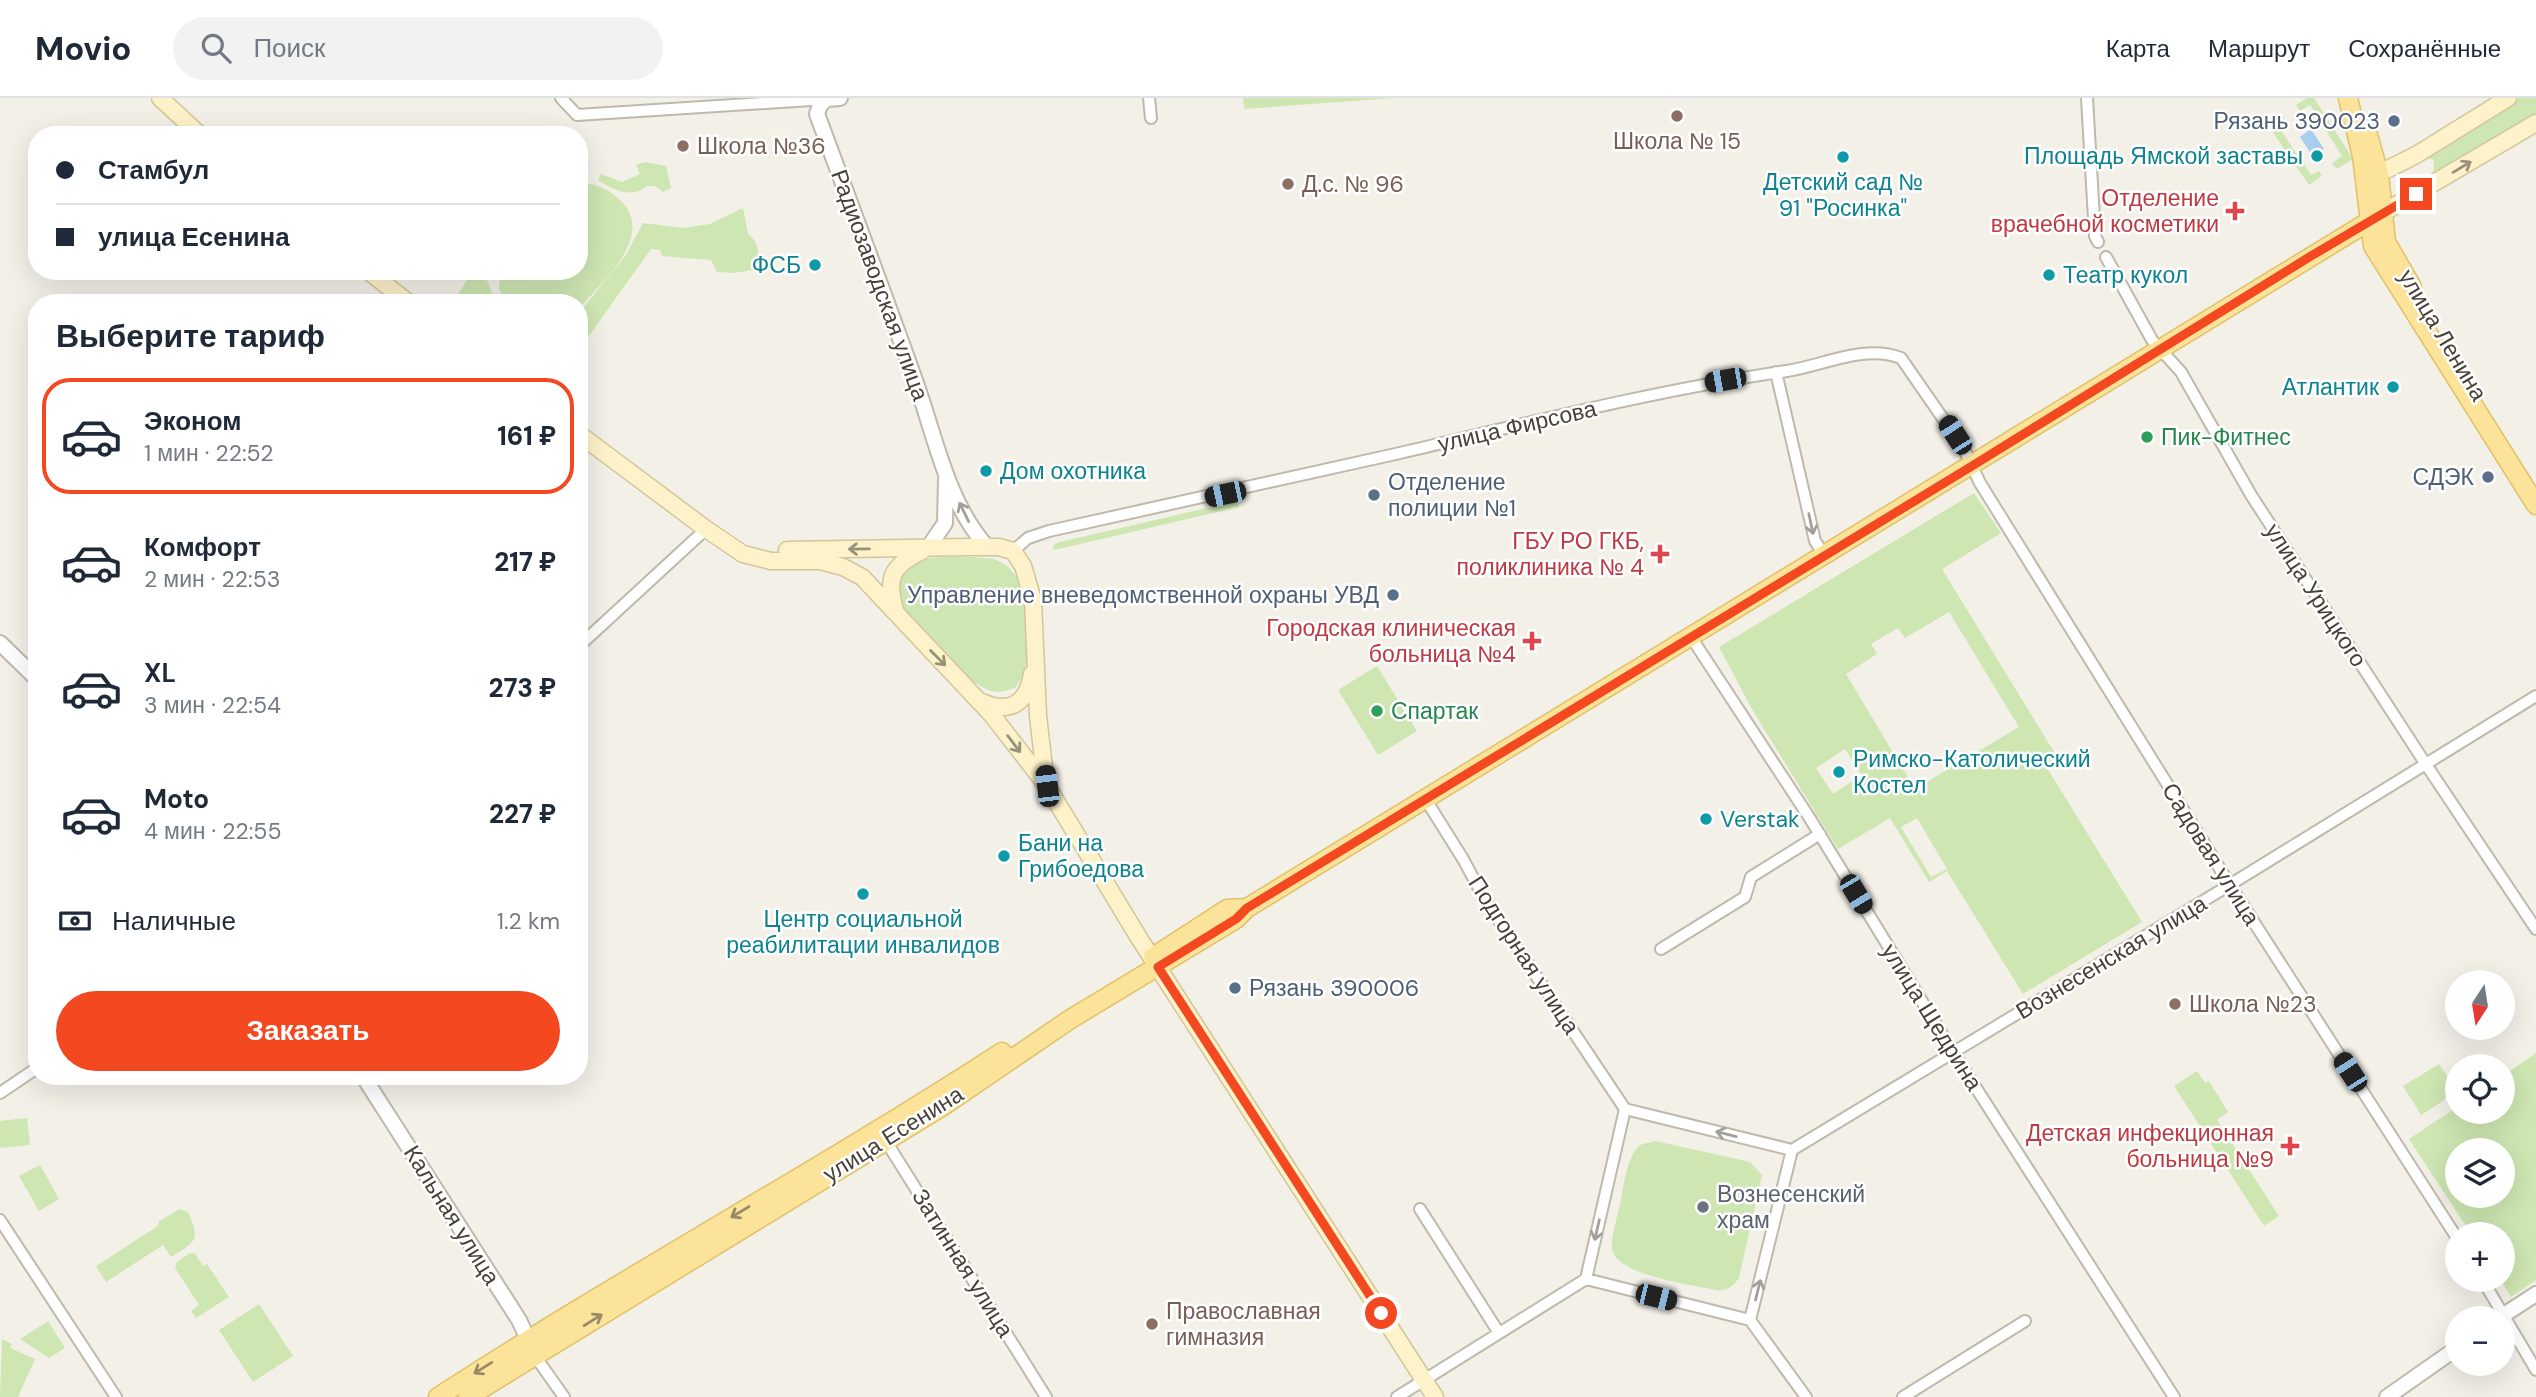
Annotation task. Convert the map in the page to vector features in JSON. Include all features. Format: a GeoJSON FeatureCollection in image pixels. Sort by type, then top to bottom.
{"type":"FeatureCollection","features":[{"type":"Feature","properties":{"kind":"main road"},"geometry":{"type":"LineString","coordinates":[[160,98],[190,126]]}},
{"type":"Feature","properties":{"kind":"main road"},"geometry":{"type":"LineString","coordinates":[[2348,98],[2362,156],[2371,177]]}},
{"type":"Feature","properties":{"kind":"main road"},"geometry":{"type":"LineString","coordinates":[[2358,98],[2371,177]]}},
{"type":"Feature","properties":{"kind":"main road"},"geometry":{"type":"LineString","coordinates":[[2371,177],[2416,155],[2508,98]]}},
{"type":"Feature","properties":{"kind":"main road","name":"улица Есенина"},"geometry":{"type":"LineString","coordinates":[[532,1348],[882,1134],[943,1106],[1155,962],[1236,919],[1247,908],[2311,256],[2536,123]]}},
{"type":"Feature","properties":{"kind":"main road","name":"улица Ленина"},"geometry":{"type":"LineString","coordinates":[[2371,177],[2375,218],[2373,246],[2536,505]]}},
{"type":"Feature","properties":{"kind":"main road","name":"улица Ленина"},"geometry":{"type":"LineString","coordinates":[[2375,218],[2386,242],[2437,329],[2536,487]]}},
{"type":"Feature","properties":{"kind":"main road"},"geometry":{"type":"LineString","coordinates":[[380,280],[397,294]]}},
{"type":"Feature","properties":{"kind":"main road"},"geometry":{"type":"LineString","coordinates":[[588,441],[743,554],[771,561],[820,561],[842,567],[862,577],[981,702],[1000,712],[1155,962],[1435,1397]]}},
{"type":"Feature","properties":{"kind":"main road"},"geometry":{"type":"LineString","coordinates":[[711,532],[756,548],[778,551],[987,547],[1013,551],[1023,566],[1033,600],[1038,716],[1047,786]]}},
{"type":"Feature","properties":{"kind":"main road"},"geometry":{"type":"LineString","coordinates":[[895,613],[889,590],[892,574],[905,559],[928,548]]}},
{"type":"Feature","properties":{"kind":"main road"},"geometry":{"type":"LineString","coordinates":[[1000,712],[1020,700],[1030,688],[1035,657]]}},
{"type":"Feature","properties":{"kind":"main road"},"geometry":{"type":"LineString","coordinates":[[1000,712],[1038,716]]}},
{"type":"Feature","properties":{"kind":"main road"},"geometry":{"type":"LineString","coordinates":[[438,1397],[532,1348]]}},
{"type":"Feature","properties":{"kind":"main road"},"geometry":{"type":"LineString","coordinates":[[468,1397],[532,1348]]}},
{"type":"Feature","properties":{"kind":"street"},"geometry":{"type":"LineString","coordinates":[[561,98],[577,115]]}},
{"type":"Feature","properties":{"kind":"street"},"geometry":{"type":"LineString","coordinates":[[575,98],[577,115]]}},
{"type":"Feature","properties":{"kind":"street"},"geometry":{"type":"LineString","coordinates":[[577,115],[840,98]]}},
{"type":"Feature","properties":{"kind":"street"},"geometry":{"type":"LineString","coordinates":[[1149,98],[1151,118]]}},
{"type":"Feature","properties":{"kind":"street"},"geometry":{"type":"LineString","coordinates":[[2087,98],[2095,236],[2098,242]]}},
{"type":"Feature","properties":{"kind":"street","name":"Радиозаводская улица"},"geometry":{"type":"LineString","coordinates":[[827,99],[817,114],[924,404],[946,474]]}},
{"type":"Feature","properties":{"kind":"street","name":"улица Урицкого"},"geometry":{"type":"LineString","coordinates":[[2106,257],[2152,340],[2181,372],[2252,495],[2536,929]]}},
{"type":"Feature","properties":{"kind":"street","name":"улица Фирсова"},"geometry":{"type":"LineString","coordinates":[[1013,551],[1028,538],[1049,531],[1251,488],[1658,394],[1883,352],[1901,358],[1945,420],[1972,466]]}},
{"type":"Feature","properties":{"kind":"street"},"geometry":{"type":"LineString","coordinates":[[1776,372],[1815,541],[1825,556]]}},
{"type":"Feature","properties":{"kind":"street","name":"Садовая улица"},"geometry":{"type":"LineString","coordinates":[[1972,466],[1980,483],[2230,885],[2447,1222]]}},
{"type":"Feature","properties":{"kind":"street"},"geometry":{"type":"LineString","coordinates":[[946,474],[967,520],[987,547]]}},
{"type":"Feature","properties":{"kind":"street"},"geometry":{"type":"LineString","coordinates":[[928,548],[945,523],[946,474]]}},
{"type":"Feature","properties":{"kind":"street"},"geometry":{"type":"LineString","coordinates":[[588,638],[711,532]]}},
{"type":"Feature","properties":{"kind":"street","name":"улица Щедрина"},"geometry":{"type":"LineString","coordinates":[[1691,637],[1820,834],[1953,1052],[2174,1397]]}},
{"type":"Feature","properties":{"kind":"street"},"geometry":{"type":"LineString","coordinates":[[0,643],[28,670]]}},
{"type":"Feature","properties":{"kind":"street","name":"Вознесенская улица"},"geometry":{"type":"LineString","coordinates":[[1792,1150],[2230,885],[2536,695]]}},
{"type":"Feature","properties":{"kind":"street","name":"Подгорная улица"},"geometry":{"type":"LineString","coordinates":[[1426,800],[1464,859],[1484,898],[1625,1109]]}},
{"type":"Feature","properties":{"kind":"street"},"geometry":{"type":"LineString","coordinates":[[1661,950],[1745,897],[1751,877],[1820,834]]}},
{"type":"Feature","properties":{"kind":"street"},"geometry":{"type":"LineString","coordinates":[[0,1093],[28,1074]]}},
{"type":"Feature","properties":{"kind":"street","name":"Кальная улица"},"geometry":{"type":"LineString","coordinates":[[369,1085],[519,1320],[532,1348]]}},
{"type":"Feature","properties":{"kind":"street"},"geometry":{"type":"LineString","coordinates":[[1397,1397],[1586,1279],[1625,1109],[1792,1150],[1751,1320]]}},
{"type":"Feature","properties":{"kind":"street","name":"Затинная улица"},"geometry":{"type":"LineString","coordinates":[[882,1134],[1046,1397]]}},
{"type":"Feature","properties":{"kind":"street"},"geometry":{"type":"LineString","coordinates":[[1420,1209],[1499,1334]]}},
{"type":"Feature","properties":{"kind":"street"},"geometry":{"type":"LineString","coordinates":[[0,1220],[116,1397]]}},
{"type":"Feature","properties":{"kind":"street"},"geometry":{"type":"LineString","coordinates":[[1586,1279],[1751,1320],[1806,1397]]}},
{"type":"Feature","properties":{"kind":"street"},"geometry":{"type":"LineString","coordinates":[[2515,1307],[2536,1294]]}},
{"type":"Feature","properties":{"kind":"street"},"geometry":{"type":"LineString","coordinates":[[1903,1397],[2025,1321]]}},
{"type":"Feature","properties":{"kind":"street"},"geometry":{"type":"LineString","coordinates":[[2515,1338],[2536,1370]]}},
{"type":"Feature","properties":{"kind":"street"},"geometry":{"type":"LineString","coordinates":[[532,1348],[564,1397]]}},
{"type":"Feature","properties":{"kind":"street"},"geometry":{"type":"LineString","coordinates":[[2387,1397],[2445,1356]]}},
{"type":"Feature","properties":{"kind":"green space"},"geometry":{"type":"Polygon","coordinates":[[[1243,98],[1394,98],[1244,109],[1243,98]]]}},
{"type":"Feature","properties":{"kind":"green space"},"geometry":{"type":"Polygon","coordinates":[[[2307,98],[2314,98],[2353,159],[2337,169],[2332,163],[2342,156],[2310,105],[2300,111],[2296,105],[2307,98]]]}},
{"type":"Feature","properties":{"kind":"green space"},"geometry":{"type":"Polygon","coordinates":[[[2519,98],[2536,98],[2536,117],[2433,176],[2434,160],[2421,156],[2519,98]]]}},
{"type":"Feature","properties":{"kind":"green space"},"geometry":{"type":"Polygon","coordinates":[[[2281,114],[2286,120],[2278,126],[2311,175],[2319,171],[2322,176],[2309,185],[2267,124],[2281,114]]]}},
{"type":"Feature","properties":{"kind":"green space"},"geometry":{"type":"Polygon","coordinates":[[[645,162],[666,166],[671,188],[663,192],[655,186],[647,186],[635,192],[622,192],[598,180],[601,174],[622,182],[640,174],[636,165],[645,162]]]}},
{"type":"Feature","properties":{"kind":"green space"},"geometry":{"type":"Polygon","coordinates":[[[588,184],[601,187],[613,194],[630,214],[632,228],[622,258],[588,299],[588,294],[501,294],[500,280],[588,280],[588,184]]]}},
{"type":"Feature","properties":{"kind":"green space"},"geometry":{"type":"Polygon","coordinates":[[[743,208],[748,234],[758,249],[757,269],[734,273],[717,272],[711,260],[662,256],[660,250],[651,249],[588,337],[588,302],[626,255],[643,223],[683,228],[710,224],[743,208]]]}},
{"type":"Feature","properties":{"kind":"green space"},"geometry":{"type":"Polygon","coordinates":[[[467,280],[488,280],[493,294],[458,294],[467,280]]]}},
{"type":"Feature","properties":{"kind":"green space"},"geometry":{"type":"Polygon","coordinates":[[[1974,493],[2001,533],[1942,569],[2059,760],[2047,768],[2142,922],[2023,994],[1947,871],[1929,882],[1890,818],[1838,849],[1753,711],[1719,647],[1974,493]],[[1949,612],[1905,638],[1898,628],[1871,644],[1877,654],[1846,674],[1915,789],[2019,727],[1949,612]],[[1845,749],[1816,768],[1833,794],[1862,775],[1845,749]],[[1917,818],[1901,827],[1931,877],[1947,869],[1917,818]]]}},
{"type":"Feature","properties":{"kind":"green space"},"geometry":{"type":"Polygon","coordinates":[[[1238,503],[1239,507],[1054,550],[1056,543],[1238,503]]]}},
{"type":"Feature","properties":{"kind":"green space"},"geometry":{"type":"Polygon","coordinates":[[[940,557],[994,559],[1006,565],[1017,577],[1025,594],[1027,658],[1024,674],[1015,688],[1002,692],[987,690],[961,671],[902,609],[898,599],[901,573],[908,566],[917,561],[940,557]]]}},
{"type":"Feature","properties":{"kind":"green space","name":"Спартак"},"geometry":{"type":"Polygon","coordinates":[[[1377,666],[1417,731],[1378,755],[1338,690],[1377,666]]]}},
{"type":"Feature","properties":{"kind":"green space"},"geometry":{"type":"Polygon","coordinates":[[[2536,1053],[2536,1280],[2511,1297],[2508,1292],[2515,1292],[2515,1222],[2463,1222],[2454,1208],[2515,1208],[2515,1138],[2445,1138],[2445,1194],[2409,1139],[2445,1115],[2445,1124],[2515,1124],[2515,1068],[2536,1053]]]}},
{"type":"Feature","properties":{"kind":"green space"},"geometry":{"type":"Polygon","coordinates":[[[2439,1064],[2445,1073],[2445,1098],[2421,1115],[2403,1086],[2439,1064]]]}},
{"type":"Feature","properties":{"kind":"green space"},"geometry":{"type":"Polygon","coordinates":[[[2197,1071],[2205,1083],[2209,1081],[2228,1112],[2217,1120],[2279,1216],[2264,1226],[2174,1086],[2197,1071]]]}},
{"type":"Feature","properties":{"kind":"green space"},"geometry":{"type":"Polygon","coordinates":[[[27,1118],[30,1145],[0,1148],[0,1121],[27,1118]]]}},
{"type":"Feature","properties":{"kind":"green space"},"geometry":{"type":"Polygon","coordinates":[[[1655,1141],[1750,1162],[1762,1175],[1739,1278],[1729,1288],[1716,1290],[1659,1278],[1629,1267],[1613,1252],[1613,1234],[1629,1163],[1640,1145],[1655,1141]]]}},
{"type":"Feature","properties":{"kind":"green space"},"geometry":{"type":"Polygon","coordinates":[[[40,1165],[59,1199],[39,1211],[19,1176],[40,1165]]]}},
{"type":"Feature","properties":{"kind":"green space"},"geometry":{"type":"Polygon","coordinates":[[[180,1209],[188,1212],[192,1222],[195,1235],[191,1243],[171,1257],[163,1245],[106,1282],[96,1266],[180,1209]]]}},
{"type":"Feature","properties":{"kind":"green space"},"geometry":{"type":"Polygon","coordinates":[[[190,1253],[195,1254],[203,1266],[207,1264],[229,1297],[196,1318],[191,1311],[199,1305],[175,1268],[177,1262],[190,1253]]]}},
{"type":"Feature","properties":{"kind":"green space"},"geometry":{"type":"Polygon","coordinates":[[[259,1304],[293,1356],[253,1382],[219,1330],[259,1304]]]}},
{"type":"Feature","properties":{"kind":"green space"},"geometry":{"type":"Polygon","coordinates":[[[48,1321],[65,1348],[49,1358],[20,1339],[48,1321]]]}},
{"type":"Feature","properties":{"kind":"green space"},"geometry":{"type":"Polygon","coordinates":[[[2,1339],[12,1344],[10,1348],[35,1359],[18,1397],[0,1397],[2,1339]]]}},
{"type":"Feature","properties":{"kind":"water"},"geometry":{"type":"Polygon","coordinates":[[[2311,129],[2324,149],[2313,157],[2300,137],[2311,129]]]}},
{"type":"Feature","properties":{"kind":"place","name":"Школа № 15"},"geometry":{"type":"Point","coordinates":[1677,116]}},
{"type":"Feature","properties":{"kind":"place","name":"Рязань 390023"},"geometry":{"type":"Point","coordinates":[2394,121]}},
{"type":"Feature","properties":{"kind":"place","name":"Школа №36"},"geometry":{"type":"Point","coordinates":[683,146]}},
{"type":"Feature","properties":{"kind":"place","name":"Площадь Ямской заставы"},"geometry":{"type":"Point","coordinates":[2317,156]}},
{"type":"Feature","properties":{"kind":"place","name":"Детский сад № 91 \"Росинка\""},"geometry":{"type":"Point","coordinates":[1843,157]}},
{"type":"Feature","properties":{"kind":"place","name":"Д.с. № 96"},"geometry":{"type":"Point","coordinates":[1288,184]}},
{"type":"Feature","properties":{"kind":"place","name":"Отделение врачебной косметики"},"geometry":{"type":"Point","coordinates":[2235,211]}},
{"type":"Feature","properties":{"kind":"place","name":"ФСБ"},"geometry":{"type":"Point","coordinates":[815,265]}},
{"type":"Feature","properties":{"kind":"place","name":"Театр кукол"},"geometry":{"type":"Point","coordinates":[2049,275]}},
{"type":"Feature","properties":{"kind":"place","name":"Атлантик"},"geometry":{"type":"Point","coordinates":[2393,387]}},
{"type":"Feature","properties":{"kind":"place","name":"Пик-Фитнес"},"geometry":{"type":"Point","coordinates":[2147,437]}},
{"type":"Feature","properties":{"kind":"place","name":"Дом охотника"},"geometry":{"type":"Point","coordinates":[986,471]}},
{"type":"Feature","properties":{"kind":"place","name":"СДЭК"},"geometry":{"type":"Point","coordinates":[2488,477]}},
{"type":"Feature","properties":{"kind":"place","name":"Отделение полиции №1"},"geometry":{"type":"Point","coordinates":[1374,495]}},
{"type":"Feature","properties":{"kind":"place","name":"ГБУ РО ГКБ, поликлиника № 4"},"geometry":{"type":"Point","coordinates":[1660,554]}},
{"type":"Feature","properties":{"kind":"place","name":"Управление вневедомственной охраны УВД"},"geometry":{"type":"Point","coordinates":[1393,595]}},
{"type":"Feature","properties":{"kind":"place","name":"Городская клиническая больница №4"},"geometry":{"type":"Point","coordinates":[1532,641]}},
{"type":"Feature","properties":{"kind":"place","name":"Спартак"},"geometry":{"type":"Point","coordinates":[1377,711]}},
{"type":"Feature","properties":{"kind":"place","name":"Римско-Католический Костел"},"geometry":{"type":"Point","coordinates":[1839,772]}},
{"type":"Feature","properties":{"kind":"place","name":"Verstak"},"geometry":{"type":"Point","coordinates":[1706,819]}},
{"type":"Feature","properties":{"kind":"place","name":"Бани на Грибоедова"},"geometry":{"type":"Point","coordinates":[1004,856]}},
{"type":"Feature","properties":{"kind":"place","name":"Центр социальной реабилитации инвалидов"},"geometry":{"type":"Point","coordinates":[863,894]}},
{"type":"Feature","properties":{"kind":"place","name":"Рязань 390006"},"geometry":{"type":"Point","coordinates":[1235,988]}},
{"type":"Feature","properties":{"kind":"place","name":"Школа №23"},"geometry":{"type":"Point","coordinates":[2175,1004]}},
{"type":"Feature","properties":{"kind":"place","name":"Детская инфекционная больница №9"},"geometry":{"type":"Point","coordinates":[2290,1146]}},
{"type":"Feature","properties":{"kind":"place","name":"Вознесенский храм"},"geometry":{"type":"Point","coordinates":[1703,1207]}},
{"type":"Feature","properties":{"kind":"place","name":"Православная гимназия"},"geometry":{"type":"Point","coordinates":[1152,1324]}},
{"type":"Feature","properties":{"kind":"route"},"geometry":{"type":"LineString","coordinates":[[1381,1313],[1158,967],[1236,919],[1247,908],[2416,194]]}}]}
